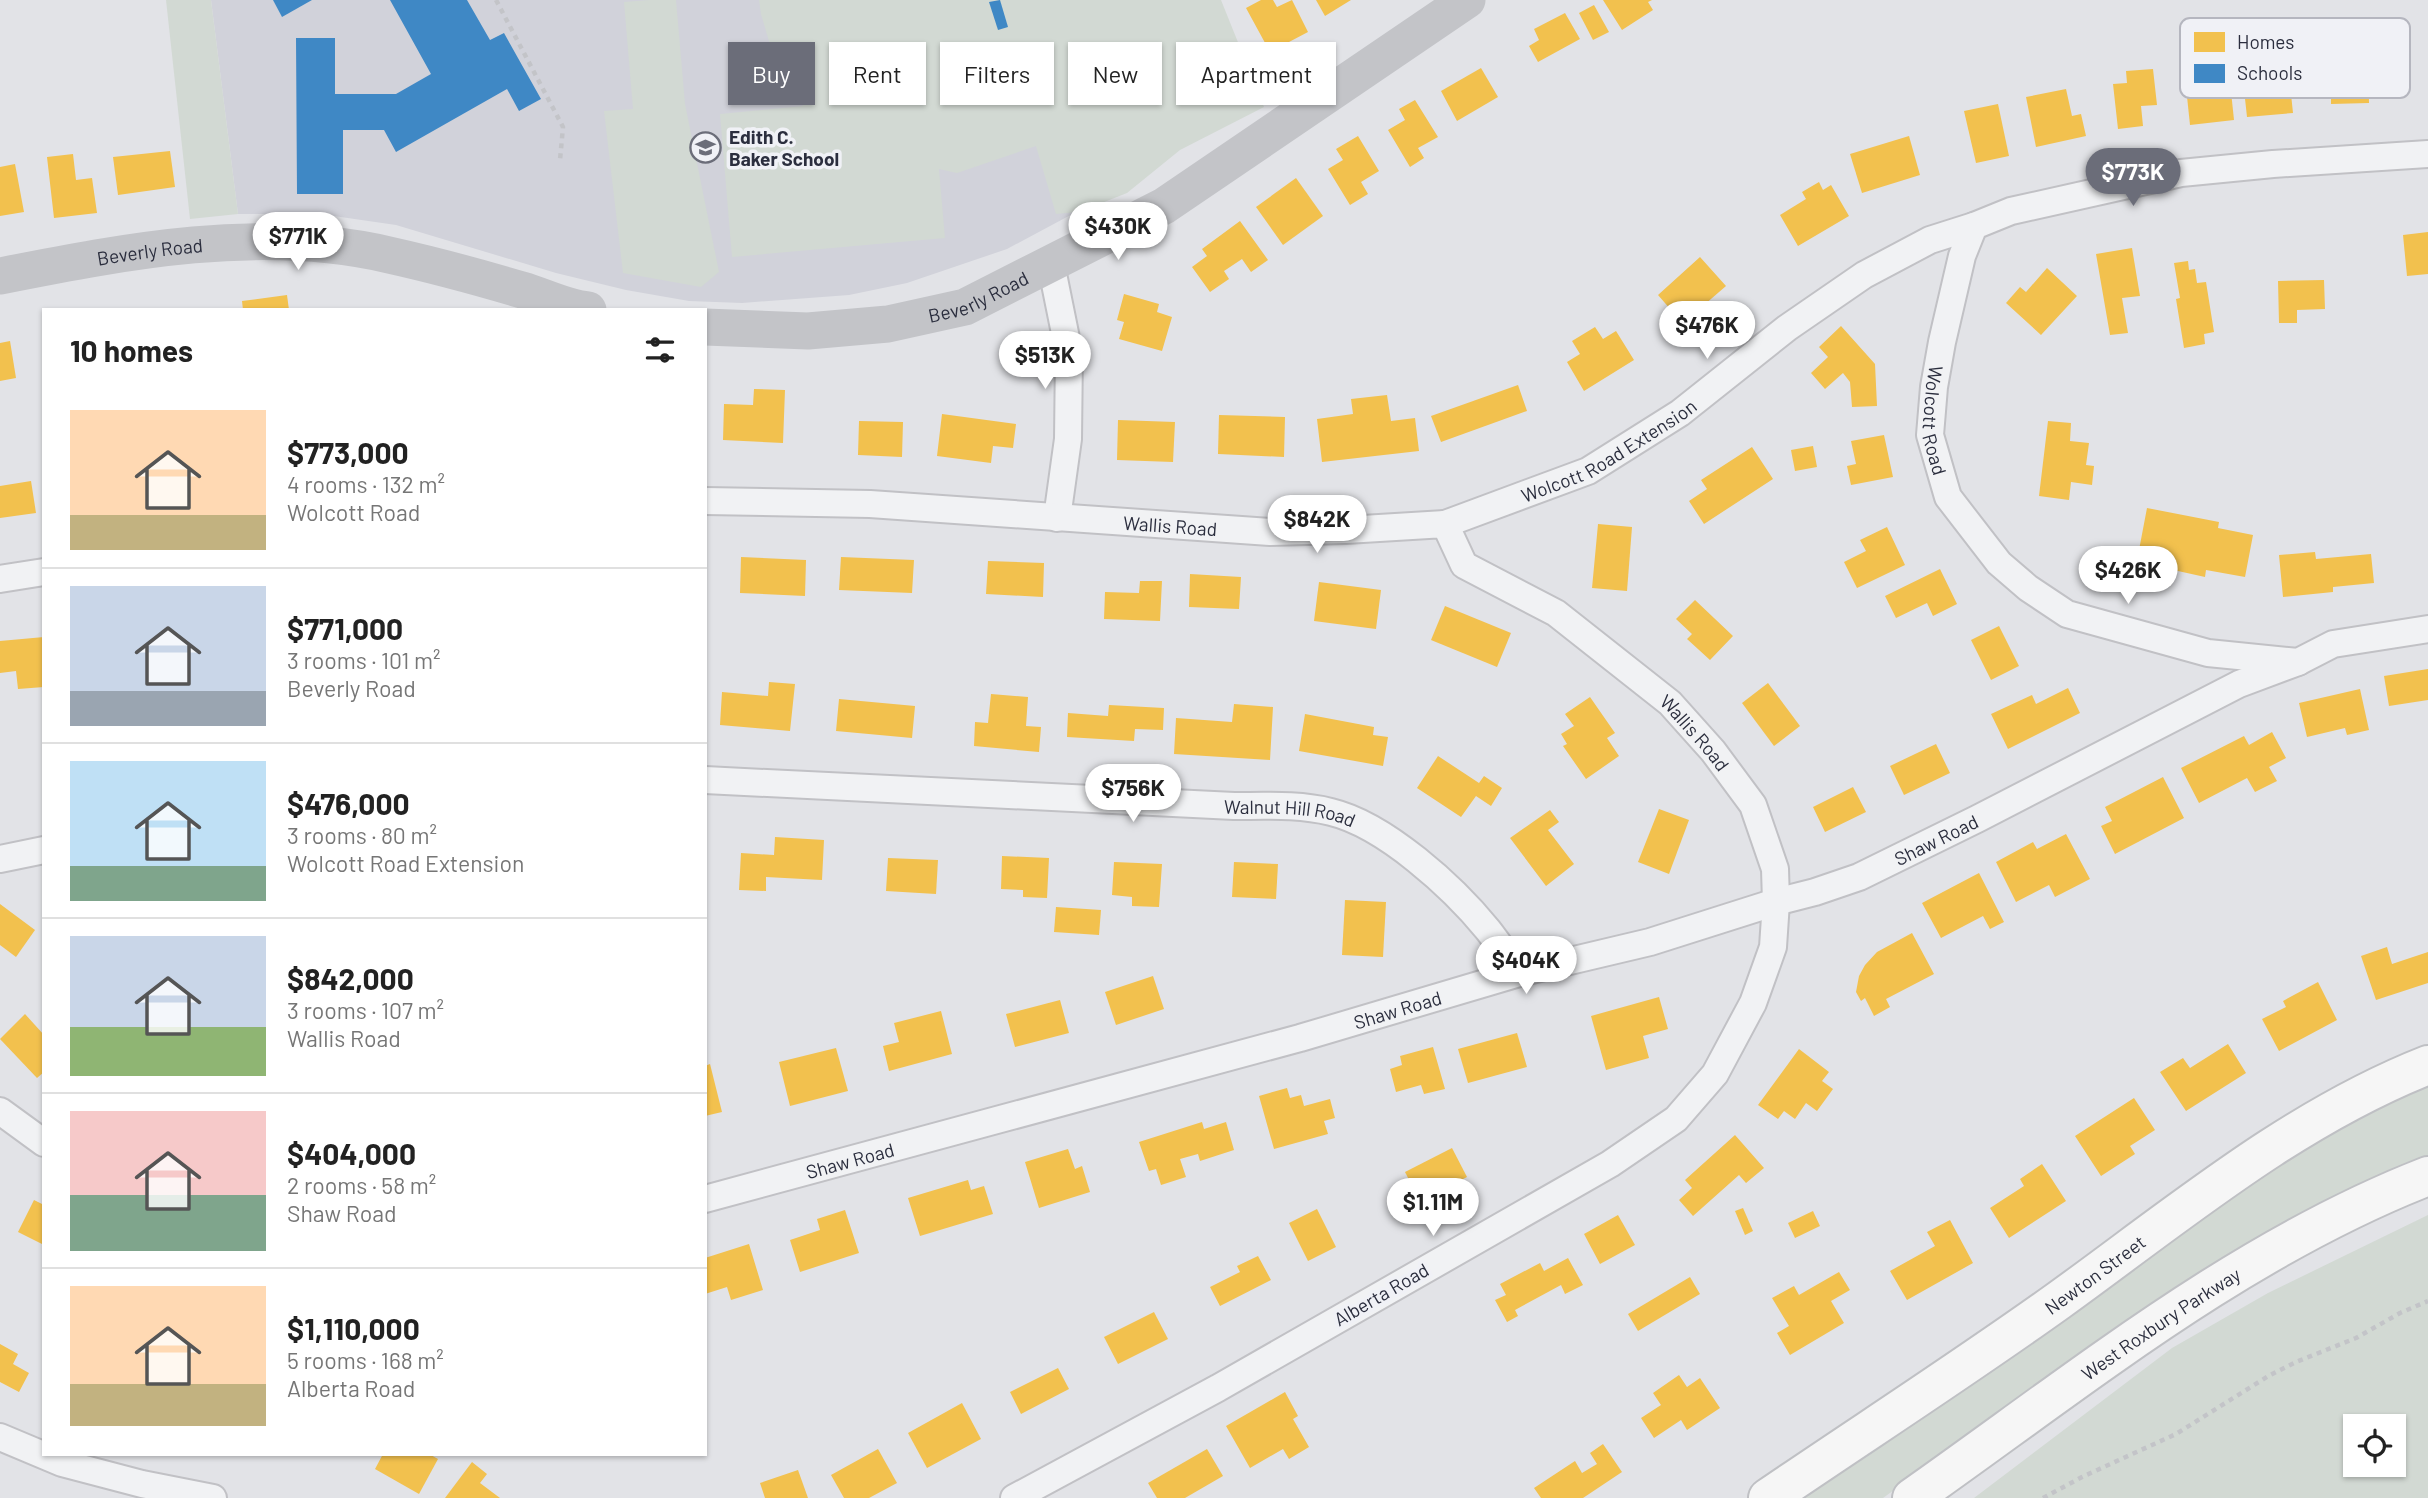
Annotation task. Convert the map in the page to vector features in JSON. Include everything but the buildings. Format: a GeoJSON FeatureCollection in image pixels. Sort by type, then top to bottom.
{"type":"FeatureCollection","features":[{"type":"Feature","properties":{"kind":"main road","name":"Newton Street"},"geometry":{"type":"LineString","coordinates":[[1768,1498],[1909,1405],[2268,1150],[2365,1093],[2428,1065]]}},
{"type":"Feature","properties":{"kind":"main road","name":"West Roxbury Parkway"},"geometry":{"type":"LineString","coordinates":[[1912,1498],[2203,1294],[2322,1225],[2428,1176]]}},
{"type":"Feature","properties":{"kind":"street","name":"Beverly Road"},"geometry":{"type":"LineString","coordinates":[[707,327],[808,331],[888,324],[965,307],[1164,206],[1467,0]]}},
{"type":"Feature","properties":{"kind":"street"},"geometry":{"type":"LineString","coordinates":[[1974,226],[2011,211],[2181,173],[2428,154]]}},
{"type":"Feature","properties":{"kind":"street","name":"Wolcott Road Extension"},"geometry":{"type":"LineString","coordinates":[[1445,524],[1588,471],[1680,413],[1787,328],[1864,275],[1930,240],[1974,226]]}},
{"type":"Feature","properties":{"kind":"street","name":"Wolcott Road"},"geometry":{"type":"LineString","coordinates":[[1974,226],[1962,256],[1942,342],[1934,387],[1930,435],[1948,496],[1968,523],[1999,563],[2028,589],[2067,614],[2208,653],[2298,662]]}},
{"type":"Feature","properties":{"kind":"street","name":"Beverly Road"},"geometry":{"type":"LineString","coordinates":[[0,276],[58,264],[185,245],[276,241],[386,254],[581,308]]}},
{"type":"Feature","properties":{"kind":"street"},"geometry":{"type":"LineString","coordinates":[[1051,264],[1069,353],[1068,439],[1057,518]]}},
{"type":"Feature","properties":{"kind":"street","name":"Wallis Road"},"geometry":{"type":"LineString","coordinates":[[707,501],[870,504],[1270,532],[1445,524],[1464,565],[1556,613],[1670,703],[1704,741],[1753,805],[1775,869],[1776,902]]}},
{"type":"Feature","properties":{"kind":"street"},"geometry":{"type":"LineString","coordinates":[[0,579],[42,572]]}},
{"type":"Feature","properties":{"kind":"street"},"geometry":{"type":"LineString","coordinates":[[2298,662],[2333,644],[2428,629]]}},
{"type":"Feature","properties":{"kind":"street","name":"Shaw Road"},"geometry":{"type":"LineString","coordinates":[[707,1198],[1300,1038],[1519,973],[1650,942],[1815,892],[1859,877],[2239,684],[2298,662]]}},
{"type":"Feature","properties":{"kind":"street","name":"Walnut Hill Road"},"geometry":{"type":"LineString","coordinates":[[707,780],[1298,807],[1331,812],[1361,822],[1404,851],[1453,892],[1488,930],[1519,973]]}},
{"type":"Feature","properties":{"kind":"street"},"geometry":{"type":"LineString","coordinates":[[0,859],[42,850]]}},
{"type":"Feature","properties":{"kind":"street","name":"Alberta Road"},"geometry":{"type":"LineString","coordinates":[[1014,1498],[1218,1388],[1610,1164],[1676,1119],[1716,1074],[1753,1003],[1773,947],[1776,902]]}},
{"type":"Feature","properties":{"kind":"street"},"geometry":{"type":"LineString","coordinates":[[0,1111],[42,1142]]}},
{"type":"Feature","properties":{"kind":"street"},"geometry":{"type":"LineString","coordinates":[[0,1437],[42,1455]]}},
{"type":"Feature","properties":{"kind":"street"},"geometry":{"type":"LineString","coordinates":[[45,1456],[142,1484],[212,1498]]}},
{"type":"Feature","properties":{"kind":"path"},"geometry":{"type":"LineString","coordinates":[[496,0],[563,127],[560,160]]}},
{"type":"Feature","properties":{"kind":"path"},"geometry":{"type":"LineString","coordinates":[[2043,1498],[2081,1477],[2176,1434],[2270,1375],[2356,1338],[2400,1313],[2428,1301]]}},
{"type":"Feature","properties":{"kind":"shaded area"},"geometry":{"type":"Polygon","coordinates":[[[166,0],[211,0],[238,214],[190,219],[166,0]]]}},
{"type":"Feature","properties":{"kind":"shaded area","name":"Edith C. Baker School"},"geometry":{"type":"Polygon","coordinates":[[[211,0],[1220,0],[1196,42],[1176,42],[1176,76],[1162,100],[1162,42],[1068,42],[1068,105],[1159,105],[1106,196],[1007,249],[907,283],[849,295],[742,303],[689,301],[626,290],[556,273],[396,225],[320,214],[238,214],[211,0]]]}},
{"type":"Feature","properties":{"kind":"shaded area"},"geometry":{"type":"Polygon","coordinates":[[[676,0],[685,104],[719,272],[701,287],[623,273],[604,111],[633,109],[624,2],[676,0]]]}},
{"type":"Feature","properties":{"kind":"shaded area"},"geometry":{"type":"Polygon","coordinates":[[[759,0],[1221,0],[1238,42],[1176,42],[1176,105],[1264,107],[1180,150],[1127,193],[1079,212],[1056,214],[1036,146],[957,173],[939,169],[945,238],[732,257],[720,114],[815,105],[815,42],[769,42],[759,0]]]}},
{"type":"Feature","properties":{"kind":"shaded area"},"geometry":{"type":"Polygon","coordinates":[[[2428,1087],[2428,1158],[1963,1440],[1883,1498],[1791,1498],[2226,1195],[2359,1116],[2428,1087]]]}},
{"type":"Feature","properties":{"kind":"shaded area"},"geometry":{"type":"Polygon","coordinates":[[[2428,1215],[2428,1498],[1974,1498],[2172,1348],[2268,1293],[2428,1215]]]}},
{"type":"Feature","properties":{"kind":"place","name":"Edith C. Baker School"},"geometry":{"type":"Point","coordinates":[706,147]}}]}
